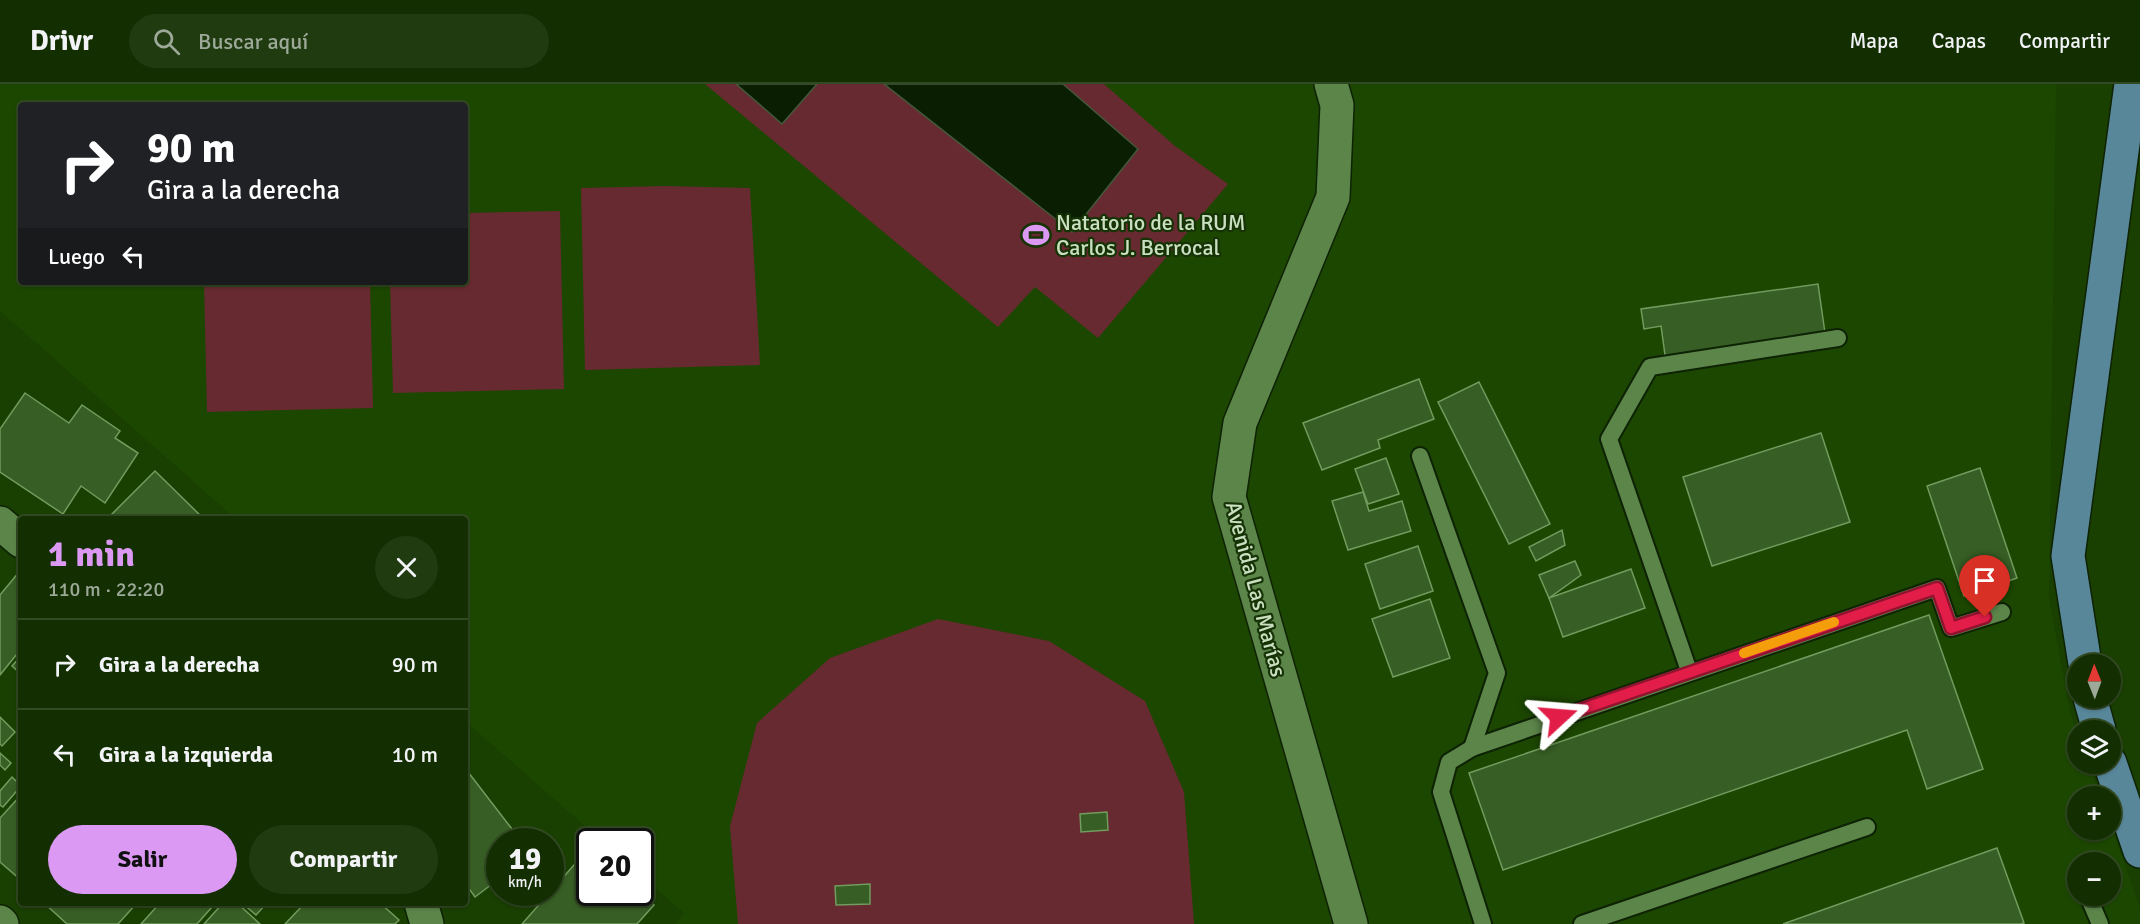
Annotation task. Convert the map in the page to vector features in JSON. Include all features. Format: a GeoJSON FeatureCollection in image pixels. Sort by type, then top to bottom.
{"type":"FeatureCollection","features":[{"type":"Feature","properties":{"kind":"main road"},"geometry":{"type":"LineString","coordinates":[[2083,654],[2068,556],[2131,84]]}},
{"type":"Feature","properties":{"kind":"main road"},"geometry":{"type":"LineString","coordinates":[[2114,774],[2140,851]]}},
{"type":"Feature","properties":{"kind":"street","name":"Avenida Las Marías"},"geometry":{"type":"LineString","coordinates":[[1331,84],[1337,105],[1333,197],[1240,423],[1229,497],[1351,924]]}},
{"type":"Feature","properties":{"kind":"street"},"geometry":{"type":"LineString","coordinates":[[0,523],[18,538]]}},
{"type":"Feature","properties":{"kind":"street"},"geometry":{"type":"LineString","coordinates":[[422,906],[427,924]]}},
{"type":"Feature","properties":{"kind":"lane"},"geometry":{"type":"LineString","coordinates":[[1689,671],[1609,439],[1650,367],[1838,338]]}},
{"type":"Feature","properties":{"kind":"lane"},"geometry":{"type":"LineString","coordinates":[[1420,456],[1497,673],[1472,748]]}},
{"type":"Feature","properties":{"kind":"lane"},"geometry":{"type":"LineString","coordinates":[[1483,924],[1441,792],[1449,762],[1472,748],[1689,671],[1937,588],[1951,628],[2002,612]]}},
{"type":"Feature","properties":{"kind":"lane"},"geometry":{"type":"LineString","coordinates":[[1582,924],[1867,827]]}},
{"type":"Feature","properties":{"kind":"lane"},"geometry":{"type":"LineString","coordinates":[[2092,906],[2100,924]]}},
{"type":"Feature","properties":{"kind":"shaded area"},"geometry":{"type":"Polygon","coordinates":[[[0,84],[2056,84],[2049,598],[2067,696],[2067,708],[2069,708],[2073,720],[2067,720],[2067,774],[2092,774],[2097,786],[2067,786],[2067,840],[2116,840],[2120,852],[2067,852],[2067,906],[2121,906],[2121,854],[2140,908],[2140,924],[675,924],[684,913],[654,886],[654,828],[587,828],[468,724],[468,516],[233,516],[0,311],[0,84]]]}},
{"type":"Feature","properties":{"kind":"shaded area","name":"Natatorio de la RUM Carlos J. Berrocal"},"geometry":{"type":"Polygon","coordinates":[[[705,84],[1104,84],[1175,146],[1228,184],[1098,338],[1035,287],[998,327],[705,84]]]}},
{"type":"Feature","properties":{"kind":"shaded area"},"geometry":{"type":"Polygon","coordinates":[[[736,84],[817,84],[782,124],[736,84]]]}},
{"type":"Feature","properties":{"kind":"shaded area"},"geometry":{"type":"Polygon","coordinates":[[[884,84],[1063,84],[1138,149],[1072,232],[884,84]]]}},
{"type":"Feature","properties":{"kind":"shaded area"},"geometry":{"type":"Polygon","coordinates":[[[665,186],[750,188],[760,365],[585,370],[581,188],[665,186]]]}},
{"type":"Feature","properties":{"kind":"shaded area"},"geometry":{"type":"Polygon","coordinates":[[[560,211],[564,389],[393,393],[390,285],[468,285],[468,213],[560,211]]]}},
{"type":"Feature","properties":{"kind":"shaded area"},"geometry":{"type":"Polygon","coordinates":[[[204,285],[370,285],[373,408],[207,412],[204,285]]]}},
{"type":"Feature","properties":{"kind":"shaded area"},"geometry":{"type":"Polygon","coordinates":[[[938,619],[1049,641],[1145,701],[1184,792],[1194,924],[738,924],[730,826],[757,723],[830,658],[938,619]]]}},
{"type":"Feature","properties":{"kind":"building"},"geometry":{"type":"Polygon","coordinates":[[[1818,284],[1826,340],[1666,362],[1661,326],[1644,329],[1641,309],[1818,284]]]}},
{"type":"Feature","properties":{"kind":"building"},"geometry":{"type":"Polygon","coordinates":[[[1419,379],[1434,419],[1378,440],[1380,448],[1322,470],[1303,423],[1419,379]]]}},
{"type":"Feature","properties":{"kind":"building"},"geometry":{"type":"Polygon","coordinates":[[[1479,382],[1550,524],[1509,544],[1438,402],[1479,382]]]}},
{"type":"Feature","properties":{"kind":"building"},"geometry":{"type":"Polygon","coordinates":[[[25,393],[69,423],[82,405],[120,431],[115,438],[138,453],[105,503],[81,486],[63,514],[0,472],[0,429],[25,393]]]}},
{"type":"Feature","properties":{"kind":"building"},"geometry":{"type":"Polygon","coordinates":[[[1821,433],[1850,522],[1712,566],[1683,477],[1821,433]]]}},
{"type":"Feature","properties":{"kind":"building"},"geometry":{"type":"Polygon","coordinates":[[[1386,458],[1399,494],[1368,504],[1355,469],[1386,458]]]}},
{"type":"Feature","properties":{"kind":"building"},"geometry":{"type":"Polygon","coordinates":[[[1980,468],[2017,578],[1964,596],[1927,486],[1980,468]]]}},
{"type":"Feature","properties":{"kind":"building"},"geometry":{"type":"Polygon","coordinates":[[[155,471],[201,516],[110,516],[155,471]]]}},
{"type":"Feature","properties":{"kind":"building"},"geometry":{"type":"Polygon","coordinates":[[[1363,492],[1369,511],[1402,501],[1411,531],[1348,550],[1332,501],[1363,492]]]}},
{"type":"Feature","properties":{"kind":"building"},"geometry":{"type":"Polygon","coordinates":[[[1562,530],[1565,545],[1536,561],[1529,547],[1562,530]]]}},
{"type":"Feature","properties":{"kind":"building"},"geometry":{"type":"Polygon","coordinates":[[[1418,546],[1433,591],[1380,609],[1365,564],[1418,546]]]}},
{"type":"Feature","properties":{"kind":"building"},"geometry":{"type":"Polygon","coordinates":[[[1575,561],[1581,575],[1549,598],[1539,575],[1575,561]]]}},
{"type":"Feature","properties":{"kind":"building"},"geometry":{"type":"Polygon","coordinates":[[[1631,569],[1645,608],[1563,637],[1549,598],[1631,569]]]}},
{"type":"Feature","properties":{"kind":"building"},"geometry":{"type":"Polygon","coordinates":[[[18,573],[18,653],[0,675],[0,595],[18,573]]]}},
{"type":"Feature","properties":{"kind":"building"},"geometry":{"type":"Polygon","coordinates":[[[1430,599],[1450,658],[1393,677],[1372,619],[1430,599]]]}},
{"type":"Feature","properties":{"kind":"building"},"geometry":{"type":"Polygon","coordinates":[[[1929,615],[1983,769],[1927,789],[1907,730],[1503,870],[1469,773],[1929,615]]]}},
{"type":"Feature","properties":{"kind":"building"},"geometry":{"type":"Polygon","coordinates":[[[18,659],[18,671],[12,666],[18,659]]]}},
{"type":"Feature","properties":{"kind":"building"},"geometry":{"type":"Polygon","coordinates":[[[0,717],[15,732],[2,746],[0,744],[0,717]]]}},
{"type":"Feature","properties":{"kind":"building"},"geometry":{"type":"Polygon","coordinates":[[[0,753],[11,763],[5,770],[0,765],[0,753]]]}},
{"type":"Feature","properties":{"kind":"building"},"geometry":{"type":"Polygon","coordinates":[[[468,772],[511,828],[486,828],[486,889],[475,897],[468,887],[468,772]]]}},
{"type":"Feature","properties":{"kind":"building"},"geometry":{"type":"Polygon","coordinates":[[[12,777],[18,783],[18,790],[3,807],[0,805],[0,791],[12,777]]]}},
{"type":"Feature","properties":{"kind":"building"},"geometry":{"type":"Polygon","coordinates":[[[18,798],[18,877],[0,862],[0,818],[18,798]]]}},
{"type":"Feature","properties":{"kind":"building"},"geometry":{"type":"Polygon","coordinates":[[[1107,812],[1108,830],[1081,832],[1080,814],[1107,812]]]}},
{"type":"Feature","properties":{"kind":"building"},"geometry":{"type":"Polygon","coordinates":[[[1997,848],[2024,923],[1783,924],[1997,848]]]}},
{"type":"Feature","properties":{"kind":"building"},"geometry":{"type":"Polygon","coordinates":[[[576,863],[576,906],[653,906],[637,924],[522,924],[538,906],[564,906],[564,876],[576,863]]]}},
{"type":"Feature","properties":{"kind":"building"},"geometry":{"type":"Polygon","coordinates":[[[870,884],[870,904],[836,905],[835,886],[870,884]]]}},
{"type":"Feature","properties":{"kind":"building"},"geometry":{"type":"Polygon","coordinates":[[[47,906],[134,906],[118,924],[67,924],[47,906]]]}},
{"type":"Feature","properties":{"kind":"building"},"geometry":{"type":"Polygon","coordinates":[[[157,906],[212,907],[197,924],[141,924],[157,906]]]}},
{"type":"Feature","properties":{"kind":"building"},"geometry":{"type":"Polygon","coordinates":[[[220,906],[240,906],[260,924],[204,924],[220,906]]]}},
{"type":"Feature","properties":{"kind":"building"},"geometry":{"type":"Polygon","coordinates":[[[246,906],[264,906],[256,915],[246,906]]]}},
{"type":"Feature","properties":{"kind":"building"},"geometry":{"type":"Polygon","coordinates":[[[302,906],[383,906],[399,920],[395,924],[285,924],[302,906]]]}},
{"type":"Feature","properties":{"kind":"slow traffic"},"geometry":{"type":"LineString","coordinates":[[1744,653],[1834,622]]}},
{"type":"Feature","properties":{"kind":"place","name":"Natatorio de la RUM Carlos J. Berrocal"},"geometry":{"type":"Point","coordinates":[1036,235]}},
{"type":"Feature","properties":{"kind":"route"},"geometry":{"type":"LineString","coordinates":[[1559,717],[1937,588],[1951,628],[1985,617]]}}]}
